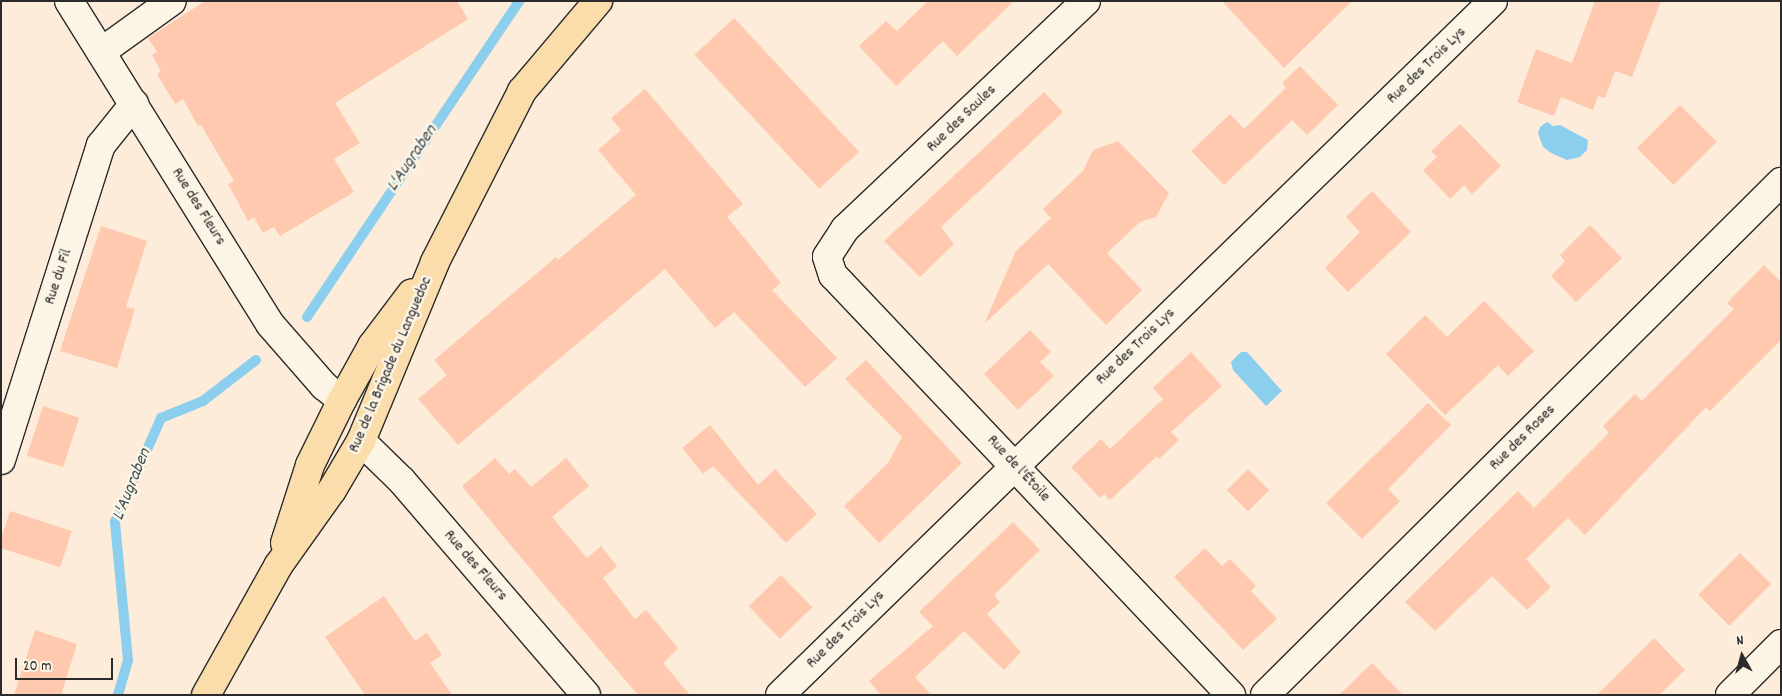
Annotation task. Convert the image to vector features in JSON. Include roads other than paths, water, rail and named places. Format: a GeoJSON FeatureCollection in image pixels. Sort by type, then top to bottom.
{"type":"FeatureCollection","features":[{"type":"Feature","properties":{"kind":"main road","name":"Rue de la Brigade du Languedoc"},"geometry":{"type":"LineString","coordinates":[[206,695],[278,566],[332,490],[361,441],[436,262],[522,91],[598,1]]}},
{"type":"Feature","properties":{"kind":"main road","name":"Rue de la Brigade du Languedoc"},"geometry":{"type":"LineString","coordinates":[[278,566],[310,465],[342,400],[372,346],[436,262]]}},
{"type":"Feature","properties":{"kind":"street","name":"Rue des Fleurs"},"geometry":{"type":"LineString","coordinates":[[69,1],[270,324],[324,386],[342,400]]}},
{"type":"Feature","properties":{"kind":"street"},"geometry":{"type":"LineString","coordinates":[[100,52],[172,1]]}},
{"type":"Feature","properties":{"kind":"street","name":"Rue des Saules"},"geometry":{"type":"LineString","coordinates":[[838,237],[1086,1]]}},
{"type":"Feature","properties":{"kind":"street","name":"Rue des Trois Lys"},"geometry":{"type":"LineString","coordinates":[[780,695],[1014,465],[1493,1]]}},
{"type":"Feature","properties":{"kind":"street","name":"Rue du Fil"},"geometry":{"type":"LineString","coordinates":[[1,460],[101,145],[134,104]]}},
{"type":"Feature","properties":{"kind":"street","name":"Rue des Roses"},"geometry":{"type":"LineString","coordinates":[[1265,695],[1781,182]]}},
{"type":"Feature","properties":{"kind":"street","name":"Rue de l'Étoile"},"geometry":{"type":"LineString","coordinates":[[838,237],[827,257],[833,275],[1231,695]]}},
{"type":"Feature","properties":{"kind":"street","name":"Rue des Fleurs"},"geometry":{"type":"LineString","coordinates":[[361,441],[402,481],[586,695]]}},
{"type":"Feature","properties":{"kind":"street"},"geometry":{"type":"LineString","coordinates":[[1730,695],[1781,644]]}},
{"type":"Feature","properties":{"kind":"water"},"geometry":{"type":"Polygon","coordinates":[[[1547,122],[1553,126],[1560,125],[1588,140],[1587,150],[1580,157],[1567,160],[1551,153],[1543,147],[1538,133],[1540,127],[1547,122]]]}},
{"type":"Feature","properties":{"kind":"water"},"geometry":{"type":"Polygon","coordinates":[[[1241,352],[1247,352],[1282,391],[1266,406],[1233,370],[1231,362],[1241,352]]]}},
{"type":"Feature","properties":{"kind":"waterway","name":"L'Augraben"},"geometry":{"type":"LineString","coordinates":[[307,317],[519,1]]}},
{"type":"Feature","properties":{"kind":"waterway","name":"L'Augraben"},"geometry":{"type":"LineString","coordinates":[[118,695],[128,660],[115,522],[161,418],[203,401],[256,360]]}}]}
